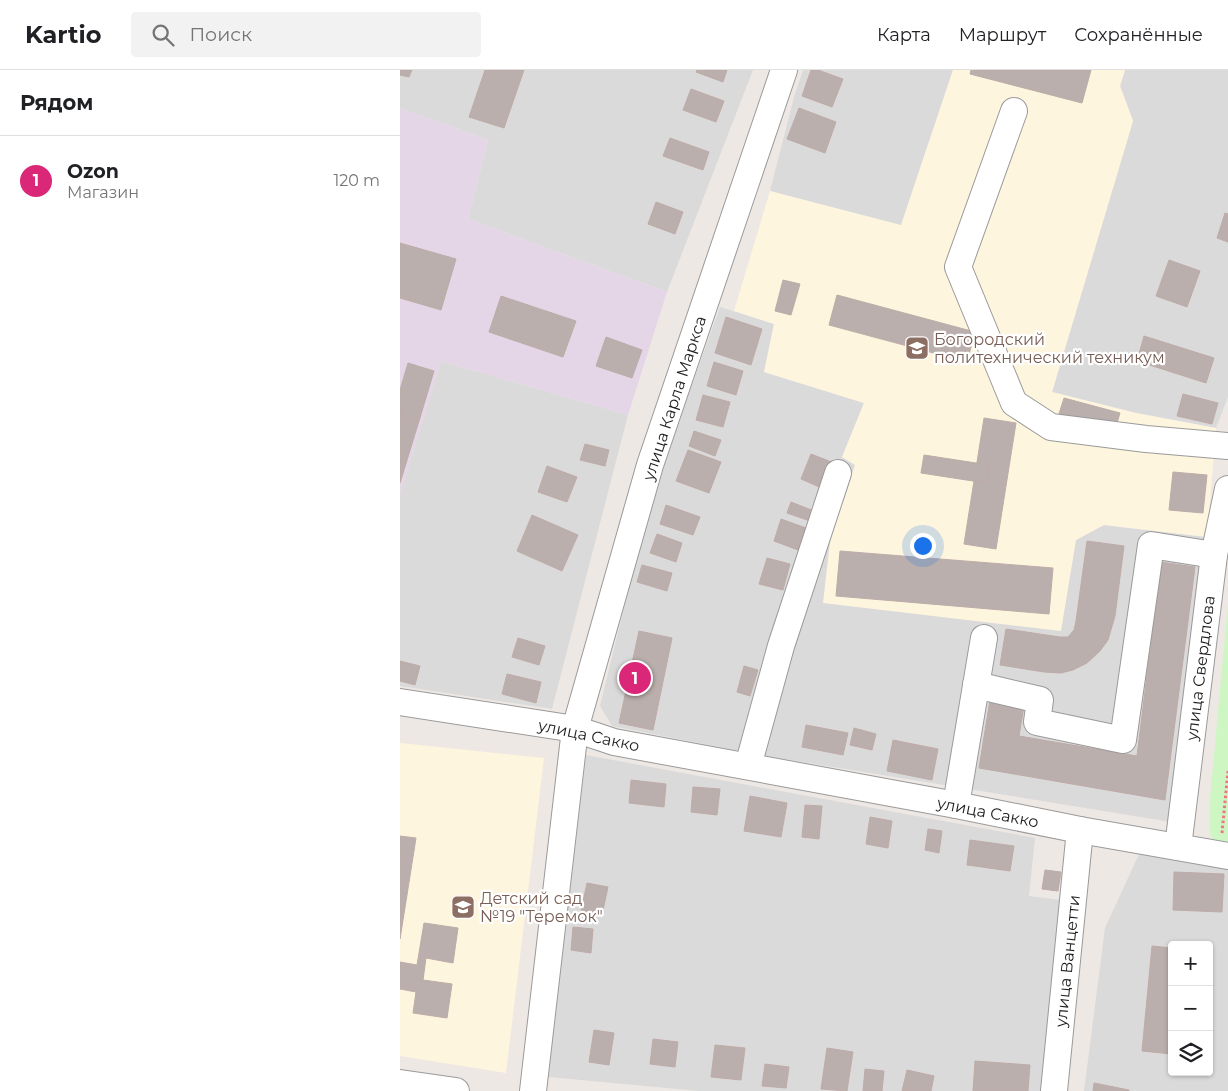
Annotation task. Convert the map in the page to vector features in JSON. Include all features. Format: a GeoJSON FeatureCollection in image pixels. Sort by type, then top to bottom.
{"type":"FeatureCollection","features":[{"type":"Feature","properties":{"kind":"street","name":"улица Карла Маркса"},"geometry":{"type":"LineString","coordinates":[[533,1091],[575,729],[650,465],[784,70]]}},
{"type":"Feature","properties":{"kind":"street"},"geometry":{"type":"LineString","coordinates":[[1014,111],[958,267],[1014,403],[1051,427],[1146,439],[1228,446]]}},
{"type":"Feature","properties":{"kind":"street"},"geometry":{"type":"LineString","coordinates":[[748,766],[781,646],[838,473]]}},
{"type":"Feature","properties":{"kind":"street","name":"улица Свердлова"},"geometry":{"type":"LineString","coordinates":[[1178,847],[1214,555],[1228,489]]}},
{"type":"Feature","properties":{"kind":"street"},"geometry":{"type":"LineString","coordinates":[[976,685],[1040,700],[1037,722],[1123,740],[1151,545],[1214,555]]}},
{"type":"Feature","properties":{"kind":"street"},"geometry":{"type":"LineString","coordinates":[[956,805],[984,638]]}},
{"type":"Feature","properties":{"kind":"street","name":"улица Сакко"},"geometry":{"type":"LineString","coordinates":[[400,702],[575,729],[614,742],[1224,856]]}},
{"type":"Feature","properties":{"kind":"street","name":"улица Ванцетти"},"geometry":{"type":"LineString","coordinates":[[1054,1091],[1080,830]]}},
{"type":"Feature","properties":{"kind":"street"},"geometry":{"type":"LineString","coordinates":[[400,1084],[456,1091]]}},
{"type":"Feature","properties":{"kind":"path"},"geometry":{"type":"LineString","coordinates":[[1224,856],[1228,771]]}},
{"type":"Feature","properties":{"kind":"shaded area"},"geometry":{"type":"Polygon","coordinates":[[[400,70],[753,70],[667,292],[468,219],[488,140],[400,108],[400,70]]]}},
{"type":"Feature","properties":{"kind":"shaded area"},"geometry":{"type":"Polygon","coordinates":[[[803,70],[953,70],[901,226],[770,191],[794,97],[803,70]]]}},
{"type":"Feature","properties":{"kind":"shaded area","name":"Богородский политехнический техникум"},"geometry":{"type":"Polygon","coordinates":[[[953,70],[1125,70],[1120,86],[1133,121],[1052,392],[1136,413],[1216,428],[1207,537],[1104,525],[1076,540],[1061,631],[823,603],[830,542],[855,465],[842,457],[864,403],[764,372],[774,324],[734,311],[770,191],[901,225],[953,70]]]}},
{"type":"Feature","properties":{"kind":"shaded area"},"geometry":{"type":"Polygon","coordinates":[[[1125,70],[1228,70],[1228,397],[1216,428],[1136,413],[1052,392],[1133,121],[1120,86],[1125,70]]]}},
{"type":"Feature","properties":{"kind":"shaded area"},"geometry":{"type":"Polygon","coordinates":[[[400,108],[488,140],[468,219],[667,292],[628,415],[441,361],[400,494],[400,108]]]}},
{"type":"Feature","properties":{"kind":"shaded area"},"geometry":{"type":"Polygon","coordinates":[[[720,307],[774,324],[764,372],[864,403],[842,457],[855,465],[830,542],[1076,540],[1103,525],[1207,537],[1171,822],[759,755],[612,726],[600,706],[650,501],[720,307]]]}},
{"type":"Feature","properties":{"kind":"shaded area"},"geometry":{"type":"Polygon","coordinates":[[[441,361],[628,415],[552,709],[400,686],[400,494],[441,361]]]}},
{"type":"Feature","properties":{"kind":"shaded area","name":"Детский сад №19 \"Теремок\""},"geometry":{"type":"Polygon","coordinates":[[[400,743],[544,758],[506,1073],[400,1056],[400,743]]]}},
{"type":"Feature","properties":{"kind":"shaded area"},"geometry":{"type":"Polygon","coordinates":[[[586,755],[1035,838],[1029,896],[1062,900],[1040,1091],[699,1091],[548,1077],[586,755]]]}},
{"type":"Feature","properties":{"kind":"shaded area"},"geometry":{"type":"Polygon","coordinates":[[[1140,852],[1228,866],[1228,1091],[1084,1091],[1105,928],[1140,852]]]}},
{"type":"Feature","properties":{"kind":"green space"},"geometry":{"type":"Polygon","coordinates":[[[1228,604],[1228,849],[1214,842],[1210,833],[1210,798],[1228,604]]]}},
{"type":"Feature","properties":{"kind":"building"},"geometry":{"type":"Polygon","coordinates":[[[400,70],[412,70],[409,77],[400,75],[400,70]]]}},
{"type":"Feature","properties":{"kind":"building"},"geometry":{"type":"Polygon","coordinates":[[[485,70],[524,70],[504,128],[469,117],[485,70]]]}},
{"type":"Feature","properties":{"kind":"building"},"geometry":{"type":"Polygon","coordinates":[[[697,70],[727,70],[723,82],[696,72],[697,70]]]}},
{"type":"Feature","properties":{"kind":"building"},"geometry":{"type":"Polygon","coordinates":[[[811,70],[818,70],[843,79],[832,107],[802,96],[811,70]]]}},
{"type":"Feature","properties":{"kind":"building"},"geometry":{"type":"Polygon","coordinates":[[[971,70],[1091,70],[1082,103],[970,74],[971,70]]]}},
{"type":"Feature","properties":{"kind":"building"},"geometry":{"type":"Polygon","coordinates":[[[691,89],[724,101],[716,122],[683,110],[691,89]]]}},
{"type":"Feature","properties":{"kind":"building"},"geometry":{"type":"Polygon","coordinates":[[[799,108],[836,122],[825,153],[787,139],[799,108]]]}},
{"type":"Feature","properties":{"kind":"building"},"geometry":{"type":"Polygon","coordinates":[[[670,138],[709,152],[703,170],[663,156],[670,138]]]}},
{"type":"Feature","properties":{"kind":"building"},"geometry":{"type":"Polygon","coordinates":[[[656,202],[683,212],[675,234],[648,224],[656,202]]]}},
{"type":"Feature","properties":{"kind":"building"},"geometry":{"type":"Polygon","coordinates":[[[1225,213],[1228,214],[1228,242],[1217,238],[1225,213]]]}},
{"type":"Feature","properties":{"kind":"building"},"geometry":{"type":"Polygon","coordinates":[[[400,243],[456,259],[441,310],[400,298],[400,243]]]}},
{"type":"Feature","properties":{"kind":"building"},"geometry":{"type":"Polygon","coordinates":[[[1169,260],[1200,271],[1187,307],[1156,296],[1169,260]]]}},
{"type":"Feature","properties":{"kind":"building"},"geometry":{"type":"Polygon","coordinates":[[[783,280],[800,284],[791,315],[775,311],[783,280]]]}},
{"type":"Feature","properties":{"kind":"building"},"geometry":{"type":"Polygon","coordinates":[[[837,295],[975,332],[967,362],[829,325],[837,295]]]}},
{"type":"Feature","properties":{"kind":"building"},"geometry":{"type":"Polygon","coordinates":[[[501,296],[576,321],[563,357],[489,332],[501,296]]]}},
{"type":"Feature","properties":{"kind":"building"},"geometry":{"type":"Polygon","coordinates":[[[726,317],[762,329],[751,365],[715,353],[726,317]]]}},
{"type":"Feature","properties":{"kind":"building"},"geometry":{"type":"Polygon","coordinates":[[[1144,336],[1214,358],[1206,383],[1137,361],[1144,336]]]}},
{"type":"Feature","properties":{"kind":"building"},"geometry":{"type":"Polygon","coordinates":[[[606,337],[642,350],[632,378],[596,366],[606,337]]]}},
{"type":"Feature","properties":{"kind":"building"},"geometry":{"type":"Polygon","coordinates":[[[714,362],[743,371],[736,395],[707,386],[714,362]]]}},
{"type":"Feature","properties":{"kind":"building"},"geometry":{"type":"Polygon","coordinates":[[[408,363],[434,371],[419,421],[400,415],[400,390],[408,363]]]}},
{"type":"Feature","properties":{"kind":"building"},"geometry":{"type":"Polygon","coordinates":[[[1183,394],[1218,403],[1212,424],[1177,416],[1183,394]]]}},
{"type":"Feature","properties":{"kind":"building"},"geometry":{"type":"Polygon","coordinates":[[[703,395],[730,402],[723,427],[696,420],[703,395]]]}},
{"type":"Feature","properties":{"kind":"building"},"geometry":{"type":"Polygon","coordinates":[[[1064,398],[1120,413],[1114,433],[1058,417],[1064,398]]]}},
{"type":"Feature","properties":{"kind":"building"},"geometry":{"type":"Polygon","coordinates":[[[400,415],[419,421],[400,483],[400,415]]]}},
{"type":"Feature","properties":{"kind":"building"},"geometry":{"type":"Polygon","coordinates":[[[984,418],[1016,423],[996,549],[964,544],[984,418]]]}},
{"type":"Feature","properties":{"kind":"building"},"geometry":{"type":"Polygon","coordinates":[[[694,431],[721,440],[715,456],[689,446],[694,431]]]}},
{"type":"Feature","properties":{"kind":"building"},"geometry":{"type":"Polygon","coordinates":[[[585,444],[609,450],[605,466],[580,460],[585,444]]]}},
{"type":"Feature","properties":{"kind":"building"},"geometry":{"type":"Polygon","coordinates":[[[688,450],[721,462],[709,493],[676,481],[688,450]]]}},
{"type":"Feature","properties":{"kind":"building"},"geometry":{"type":"Polygon","coordinates":[[[811,454],[834,463],[824,489],[801,479],[811,454]]]}},
{"type":"Feature","properties":{"kind":"building"},"geometry":{"type":"Polygon","coordinates":[[[924,455],[989,465],[986,483],[921,473],[924,455]]]}},
{"type":"Feature","properties":{"kind":"building"},"geometry":{"type":"Polygon","coordinates":[[[547,466],[577,477],[567,502],[538,492],[547,466]]]}},
{"type":"Feature","properties":{"kind":"building"},"geometry":{"type":"Polygon","coordinates":[[[1173,472],[1207,475],[1203,513],[1169,510],[1173,472]]]}},
{"type":"Feature","properties":{"kind":"building"},"geometry":{"type":"Polygon","coordinates":[[[791,502],[814,511],[810,521],[787,513],[791,502]]]}},
{"type":"Feature","properties":{"kind":"building"},"geometry":{"type":"Polygon","coordinates":[[[666,505],[700,517],[693,535],[660,524],[666,505]]]}},
{"type":"Feature","properties":{"kind":"building"},"geometry":{"type":"Polygon","coordinates":[[[532,515],[578,535],[562,571],[517,551],[532,515]]]}},
{"type":"Feature","properties":{"kind":"building"},"geometry":{"type":"Polygon","coordinates":[[[781,519],[806,528],[798,550],[774,541],[781,519]]]}},
{"type":"Feature","properties":{"kind":"building"},"geometry":{"type":"Polygon","coordinates":[[[657,534],[682,543],[676,562],[650,553],[657,534]]]}},
{"type":"Feature","properties":{"kind":"building"},"geometry":{"type":"Polygon","coordinates":[[[1087,541],[1124,546],[1115,616],[1108,640],[1100,651],[1087,663],[1073,670],[1061,673],[1000,665],[1006,629],[1060,637],[1068,637],[1074,630],[1087,541]]]}},
{"type":"Feature","properties":{"kind":"building"},"geometry":{"type":"Polygon","coordinates":[[[840,551],[1053,568],[1049,614],[836,596],[840,551]]]}},
{"type":"Feature","properties":{"kind":"building"},"geometry":{"type":"Polygon","coordinates":[[[767,558],[790,564],[783,590],[759,584],[767,558]]]}},
{"type":"Feature","properties":{"kind":"building"},"geometry":{"type":"Polygon","coordinates":[[[1161,562],[1195,567],[1165,800],[979,768],[990,700],[1024,706],[1019,736],[1137,756],[1161,562]]]}},
{"type":"Feature","properties":{"kind":"building"},"geometry":{"type":"Polygon","coordinates":[[[642,565],[672,573],[667,591],[637,582],[642,565]]]}},
{"type":"Feature","properties":{"kind":"building"},"geometry":{"type":"Polygon","coordinates":[[[639,631],[672,638],[653,730],[619,723],[639,631]]]}},
{"type":"Feature","properties":{"kind":"building"},"geometry":{"type":"Polygon","coordinates":[[[518,638],[545,646],[539,665],[512,657],[518,638]]]}},
{"type":"Feature","properties":{"kind":"building"},"geometry":{"type":"Polygon","coordinates":[[[400,661],[420,666],[415,685],[400,681],[400,661]]]}},
{"type":"Feature","properties":{"kind":"building"},"geometry":{"type":"Polygon","coordinates":[[[744,666],[758,670],[750,696],[737,692],[744,666]]]}},
{"type":"Feature","properties":{"kind":"building"},"geometry":{"type":"Polygon","coordinates":[[[507,674],[541,682],[536,703],[502,694],[507,674]]]}},
{"type":"Feature","properties":{"kind":"building"},"geometry":{"type":"Polygon","coordinates":[[[806,725],[848,733],[843,755],[802,747],[806,725]]]}},
{"type":"Feature","properties":{"kind":"building"},"geometry":{"type":"Polygon","coordinates":[[[854,728],[876,734],[872,750],[850,745],[854,728]]]}},
{"type":"Feature","properties":{"kind":"building"},"geometry":{"type":"Polygon","coordinates":[[[893,740],[938,749],[932,780],[887,771],[893,740]]]}},
{"type":"Feature","properties":{"kind":"building"},"geometry":{"type":"Polygon","coordinates":[[[631,780],[666,784],[664,807],[629,803],[631,780]]]}},
{"type":"Feature","properties":{"kind":"building"},"geometry":{"type":"Polygon","coordinates":[[[693,787],[720,789],[717,815],[691,812],[693,787]]]}},
{"type":"Feature","properties":{"kind":"building"},"geometry":{"type":"Polygon","coordinates":[[[750,796],[787,803],[781,837],[744,831],[750,796]]]}},
{"type":"Feature","properties":{"kind":"building"},"geometry":{"type":"Polygon","coordinates":[[[805,805],[822,806],[819,839],[802,837],[805,805]]]}},
{"type":"Feature","properties":{"kind":"building"},"geometry":{"type":"Polygon","coordinates":[[[870,817],[892,821],[888,848],[866,844],[870,817]]]}},
{"type":"Feature","properties":{"kind":"building"},"geometry":{"type":"Polygon","coordinates":[[[928,829],[942,831],[939,853],[925,850],[928,829]]]}},
{"type":"Feature","properties":{"kind":"building"},"geometry":{"type":"Polygon","coordinates":[[[400,836],[416,838],[400,939],[400,836]]]}},
{"type":"Feature","properties":{"kind":"building"},"geometry":{"type":"Polygon","coordinates":[[[970,840],[1014,846],[1010,871],[967,865],[970,840]]]}},
{"type":"Feature","properties":{"kind":"building"},"geometry":{"type":"Polygon","coordinates":[[[1045,870],[1061,872],[1058,891],[1042,889],[1045,870]]]}},
{"type":"Feature","properties":{"kind":"building"},"geometry":{"type":"Polygon","coordinates":[[[1174,872],[1224,874],[1222,912],[1173,910],[1174,872]]]}},
{"type":"Feature","properties":{"kind":"building"},"geometry":{"type":"Polygon","coordinates":[[[587,883],[608,887],[602,915],[581,911],[587,883]]]}},
{"type":"Feature","properties":{"kind":"building"},"geometry":{"type":"Polygon","coordinates":[[[424,923],[458,928],[453,963],[426,958],[423,980],[452,984],[447,1018],[413,1013],[416,992],[400,989],[400,962],[417,965],[424,923]]]}},
{"type":"Feature","properties":{"kind":"building"},"geometry":{"type":"Polygon","coordinates":[[[573,927],[593,929],[591,953],[571,950],[573,927]]]}},
{"type":"Feature","properties":{"kind":"building"},"geometry":{"type":"Polygon","coordinates":[[[1152,946],[1168,948],[1168,1054],[1142,1051],[1152,946]]]}},
{"type":"Feature","properties":{"kind":"building"},"geometry":{"type":"Polygon","coordinates":[[[594,1030],[614,1033],[609,1065],[589,1062],[594,1030]]]}},
{"type":"Feature","properties":{"kind":"building"},"geometry":{"type":"Polygon","coordinates":[[[653,1039],[678,1042],[675,1067],[650,1064],[653,1039]]]}},
{"type":"Feature","properties":{"kind":"building"},"geometry":{"type":"Polygon","coordinates":[[[715,1045],[745,1048],[741,1080],[711,1077],[715,1045]]]}},
{"type":"Feature","properties":{"kind":"building"},"geometry":{"type":"Polygon","coordinates":[[[827,1048],[853,1052],[847,1091],[821,1089],[827,1048]]]}},
{"type":"Feature","properties":{"kind":"building"},"geometry":{"type":"Polygon","coordinates":[[[975,1061],[1030,1065],[1028,1091],[973,1091],[975,1061]]]}},
{"type":"Feature","properties":{"kind":"building"},"geometry":{"type":"Polygon","coordinates":[[[765,1064],[789,1067],[786,1088],[762,1086],[765,1064]]]}},
{"type":"Feature","properties":{"kind":"building"},"geometry":{"type":"Polygon","coordinates":[[[865,1069],[884,1071],[882,1091],[863,1091],[865,1069]]]}},
{"type":"Feature","properties":{"kind":"building"},"geometry":{"type":"Polygon","coordinates":[[[907,1070],[934,1076],[931,1091],[902,1091],[907,1070]]]}},
{"type":"Feature","properties":{"kind":"building"},"geometry":{"type":"Polygon","coordinates":[[[1094,1083],[1129,1090],[1129,1091],[1093,1091],[1094,1083]]]}},
{"type":"Feature","properties":{"kind":"place","name":"Богородский политехнический техникум"},"geometry":{"type":"Point","coordinates":[917,348]}},
{"type":"Feature","properties":{"kind":"place","name":"Ozon"},"geometry":{"type":"Point","coordinates":[635,678]}},
{"type":"Feature","properties":{"kind":"place","name":"Детский сад №19 \"Теремок\""},"geometry":{"type":"Point","coordinates":[463,907]}}]}
